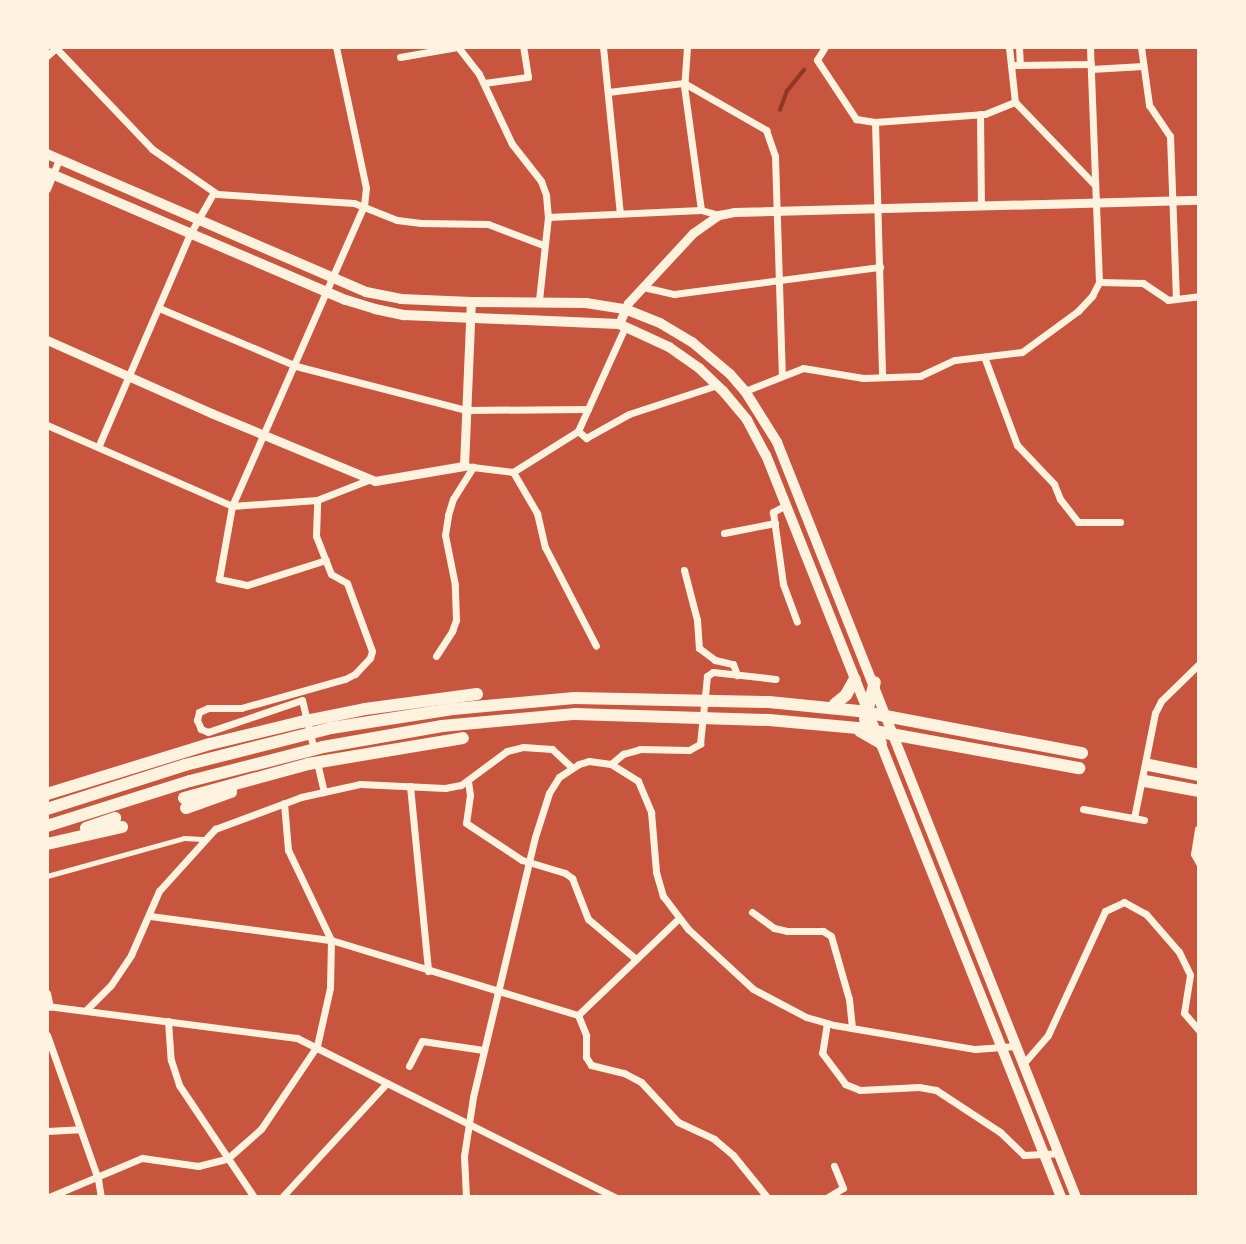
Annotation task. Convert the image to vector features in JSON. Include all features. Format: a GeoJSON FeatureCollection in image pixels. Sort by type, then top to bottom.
{"type":"FeatureCollection","features":[{"type":"Feature","properties":{"kind":"highway"},"geometry":{"type":"LineString","coordinates":[[835,704],[846,695],[855,679]]}},
{"type":"Feature","properties":{"kind":"highway"},"geometry":{"type":"LineString","coordinates":[[853,729],[868,715],[875,682]]}},
{"type":"Feature","properties":{"kind":"highway"},"geometry":{"type":"LineString","coordinates":[[47,794],[100,776],[301,722],[365,709],[477,694]]}},
{"type":"Feature","properties":{"kind":"highway"},"geometry":{"type":"LineString","coordinates":[[47,808],[185,765],[331,728],[453,709],[575,698],[769,702],[859,711],[1082,753]]}},
{"type":"Feature","properties":{"kind":"highway"},"geometry":{"type":"LineString","coordinates":[[804,702],[835,704],[892,726]]}},
{"type":"Feature","properties":{"kind":"highway"},"geometry":{"type":"LineString","coordinates":[[47,843],[252,763],[376,736],[442,726],[575,714],[769,720],[858,728],[937,740],[1079,768]]}},
{"type":"Feature","properties":{"kind":"highway"},"geometry":{"type":"LineString","coordinates":[[800,726],[853,729],[881,743]]}},
{"type":"Feature","properties":{"kind":"highway"},"geometry":{"type":"LineString","coordinates":[[185,803],[308,764],[463,738]]}},
{"type":"Feature","properties":{"kind":"highway"},"geometry":{"type":"LineString","coordinates":[[1149,765],[1199,775]]}},
{"type":"Feature","properties":{"kind":"highway"},"geometry":{"type":"LineString","coordinates":[[1145,781],[1199,791]]}},
{"type":"Feature","properties":{"kind":"highway"},"geometry":{"type":"LineString","coordinates":[[47,826],[116,817]]}},
{"type":"Feature","properties":{"kind":"main road"},"geometry":{"type":"LineString","coordinates":[[47,154],[366,292],[401,299],[471,302],[539,300],[625,309],[660,323],[692,342],[711,356],[746,391],[777,442],[875,682],[1076,1197]]}},
{"type":"Feature","properties":{"kind":"main road"},"geometry":{"type":"LineString","coordinates":[[50,173],[328,292],[375,309],[404,315],[470,316],[622,326],[669,347],[717,385],[756,435],[786,505],[1061,1197]]}},
{"type":"Feature","properties":{"kind":"street"},"geometry":{"type":"LineString","coordinates":[[326,560],[247,586],[219,579],[232,506],[296,366],[364,206],[366,188],[337,47]]}},
{"type":"Feature","properties":{"kind":"street"},"geometry":{"type":"LineString","coordinates":[[400,57],[458,47],[484,83],[512,145],[541,181],[548,217],[539,300]]}},
{"type":"Feature","properties":{"kind":"street"},"geometry":{"type":"LineString","coordinates":[[484,83],[528,77],[523,47]]}},
{"type":"Feature","properties":{"kind":"street"},"geometry":{"type":"LineString","coordinates":[[603,47],[620,213]]}},
{"type":"Feature","properties":{"kind":"street"},"geometry":{"type":"LineString","coordinates":[[687,47],[684,83],[701,210]]}},
{"type":"Feature","properties":{"kind":"street"},"geometry":{"type":"LineString","coordinates":[[825,47],[817,60],[856,119],[875,122],[981,114],[1015,102]]}},
{"type":"Feature","properties":{"kind":"street"},"geometry":{"type":"LineString","coordinates":[[1009,47],[1015,102],[1095,186]]}},
{"type":"Feature","properties":{"kind":"street"},"geometry":{"type":"LineString","coordinates":[[1019,47],[1020,65]]}},
{"type":"Feature","properties":{"kind":"street"},"geometry":{"type":"LineString","coordinates":[[746,391],[803,368],[863,378],[920,376],[955,360],[985,359],[1021,352],[1078,311],[1092,296],[1099,282],[1090,47]]}},
{"type":"Feature","properties":{"kind":"street"},"geometry":{"type":"LineString","coordinates":[[1141,47],[1149,105],[1170,136],[1175,298]]}},
{"type":"Feature","properties":{"kind":"street"},"geometry":{"type":"LineString","coordinates":[[47,56],[56,48],[152,149],[214,192],[316,199],[364,206],[397,220],[442,225],[488,224],[543,245]]}},
{"type":"Feature","properties":{"kind":"street"},"geometry":{"type":"LineString","coordinates":[[1011,65],[1143,66]]}},
{"type":"Feature","properties":{"kind":"street"},"geometry":{"type":"LineString","coordinates":[[608,92],[684,83],[766,130],[775,156],[782,375]]}},
{"type":"Feature","properties":{"kind":"street"},"geometry":{"type":"LineString","coordinates":[[981,114],[981,206]]}},
{"type":"Feature","properties":{"kind":"street"},"geometry":{"type":"LineString","coordinates":[[875,122],[882,377]]}},
{"type":"Feature","properties":{"kind":"street"},"geometry":{"type":"LineString","coordinates":[[47,189],[50,173],[59,159]]}},
{"type":"Feature","properties":{"kind":"street"},"geometry":{"type":"LineString","coordinates":[[99,445],[190,234],[214,192]]}},
{"type":"Feature","properties":{"kind":"street"},"geometry":{"type":"LineString","coordinates":[[47,425],[99,445],[232,506],[317,500],[368,480],[468,467],[513,472],[578,430],[622,326],[625,309],[693,233],[719,215],[734,212],[1199,200]]}},
{"type":"Feature","properties":{"kind":"street"},"geometry":{"type":"LineString","coordinates":[[548,217],[701,210],[719,215]]}},
{"type":"Feature","properties":{"kind":"street"},"geometry":{"type":"LineString","coordinates":[[643,287],[674,294],[880,267]]}},
{"type":"Feature","properties":{"kind":"street"},"geometry":{"type":"LineString","coordinates":[[1099,282],[1143,283],[1162,299],[1199,296]]}},
{"type":"Feature","properties":{"kind":"street"},"geometry":{"type":"LineString","coordinates":[[436,656],[456,620],[455,585],[445,535],[453,499],[468,467],[466,410],[471,302]]}},
{"type":"Feature","properties":{"kind":"street"},"geometry":{"type":"LineString","coordinates":[[159,308],[296,366],[466,410],[587,409]]}},
{"type":"Feature","properties":{"kind":"street"},"geometry":{"type":"LineString","coordinates":[[47,340],[368,480]]}},
{"type":"Feature","properties":{"kind":"street"},"geometry":{"type":"LineString","coordinates":[[985,359],[1017,444],[1054,484],[1060,499],[1078,522],[1120,522]]}},
{"type":"Feature","properties":{"kind":"street"},"geometry":{"type":"LineString","coordinates":[[578,430],[586,438],[629,414],[717,385]]}},
{"type":"Feature","properties":{"kind":"street"},"geometry":{"type":"LineString","coordinates":[[513,472],[537,513],[548,554],[596,646]]}},
{"type":"Feature","properties":{"kind":"street"},"geometry":{"type":"LineString","coordinates":[[317,500],[316,536],[331,574],[348,583],[372,651],[365,665],[345,679],[265,703],[242,708],[208,708],[200,712],[197,720],[201,729],[208,732],[302,701],[324,792]]}},
{"type":"Feature","properties":{"kind":"street"},"geometry":{"type":"LineString","coordinates":[[786,505],[773,512],[783,583],[797,622]]}},
{"type":"Feature","properties":{"kind":"street"},"geometry":{"type":"LineString","coordinates":[[724,533],[775,523]]}},
{"type":"Feature","properties":{"kind":"street"},"geometry":{"type":"LineString","coordinates":[[684,570],[697,620],[699,648],[715,660],[733,664],[737,675]]}},
{"type":"Feature","properties":{"kind":"street"},"geometry":{"type":"LineString","coordinates":[[1134,818],[1155,713],[1161,701],[1199,664]]}},
{"type":"Feature","properties":{"kind":"street"},"geometry":{"type":"LineString","coordinates":[[611,764],[623,754],[640,749],[689,750],[700,744],[704,733],[707,676],[713,672],[776,679]]}},
{"type":"Feature","properties":{"kind":"street"},"geometry":{"type":"LineString","coordinates":[[86,1010],[118,975],[150,916],[159,891],[203,839],[215,829],[284,803],[324,792],[375,783],[445,788],[468,781],[507,751],[523,747],[552,749],[571,767]]}},
{"type":"Feature","properties":{"kind":"street"},"geometry":{"type":"LineString","coordinates":[[466,1197],[464,1156],[483,1050],[529,864],[549,793],[559,777],[579,764],[611,764],[638,781],[648,801],[656,872],[663,896],[678,919],[753,989],[783,1007],[827,1023],[975,1049],[1016,1046]]}},
{"type":"Feature","properties":{"kind":"street"},"geometry":{"type":"LineString","coordinates":[[468,781],[470,795],[466,822],[529,864],[565,873],[572,878],[588,919],[636,959]]}},
{"type":"Feature","properties":{"kind":"street"},"geometry":{"type":"LineString","coordinates":[[410,786],[428,971]]}},
{"type":"Feature","properties":{"kind":"street"},"geometry":{"type":"LineString","coordinates":[[49,1197],[98,1179],[142,1158],[198,1166],[227,1160],[261,1129],[317,1046],[330,988],[331,940],[288,850],[284,803]]}},
{"type":"Feature","properties":{"kind":"street"},"geometry":{"type":"LineString","coordinates":[[1083,809],[1144,820]]}},
{"type":"Feature","properties":{"kind":"street"},"geometry":{"type":"LineString","coordinates":[[1198,829],[1194,854],[1199,863]]}},
{"type":"Feature","properties":{"kind":"street"},"geometry":{"type":"LineString","coordinates":[[47,876],[184,838],[203,839]]}},
{"type":"Feature","properties":{"kind":"street"},"geometry":{"type":"LineString","coordinates":[[1023,1064],[1048,1035],[1105,911],[1124,902],[1134,905],[1157,924],[1186,965],[1190,975],[1184,1013],[1197,1029]]}},
{"type":"Feature","properties":{"kind":"street"},"geometry":{"type":"LineString","coordinates":[[752,912],[774,928],[787,931],[823,931],[831,936],[849,999],[852,1028]]}},
{"type":"Feature","properties":{"kind":"street"},"geometry":{"type":"LineString","coordinates":[[150,916],[331,940],[578,1015]]}},
{"type":"Feature","properties":{"kind":"street"},"geometry":{"type":"LineString","coordinates":[[578,1015],[678,919]]}},
{"type":"Feature","properties":{"kind":"street"},"geometry":{"type":"LineString","coordinates":[[47,993],[49,1007],[297,1038],[613,1196]]}},
{"type":"Feature","properties":{"kind":"street"},"geometry":{"type":"LineString","coordinates":[[578,1015],[586,1035],[586,1057],[591,1065],[624,1073],[641,1082],[678,1122],[714,1139],[733,1155],[767,1197]]}},
{"type":"Feature","properties":{"kind":"street"},"geometry":{"type":"LineString","coordinates":[[168,1021],[174,1074],[227,1160],[254,1197]]}},
{"type":"Feature","properties":{"kind":"street"},"geometry":{"type":"LineString","coordinates":[[827,1023],[822,1053],[845,1084],[860,1090],[919,1087],[936,1090],[1000,1132],[1024,1155],[1059,1153]]}},
{"type":"Feature","properties":{"kind":"street"},"geometry":{"type":"LineString","coordinates":[[47,1035],[98,1179],[101,1197]]}},
{"type":"Feature","properties":{"kind":"street"},"geometry":{"type":"LineString","coordinates":[[409,1066],[422,1041],[483,1050]]}},
{"type":"Feature","properties":{"kind":"street"},"geometry":{"type":"LineString","coordinates":[[282,1197],[387,1083]]}},
{"type":"Feature","properties":{"kind":"street"},"geometry":{"type":"LineString","coordinates":[[47,1132],[80,1129]]}},
{"type":"Feature","properties":{"kind":"street"},"geometry":{"type":"LineString","coordinates":[[828,1197],[843,1188],[834,1166]]}},
{"type":"Feature","properties":{"kind":"waterway"},"geometry":{"type":"LineString","coordinates":[[780,110],[787,91],[804,70]]}}]}
